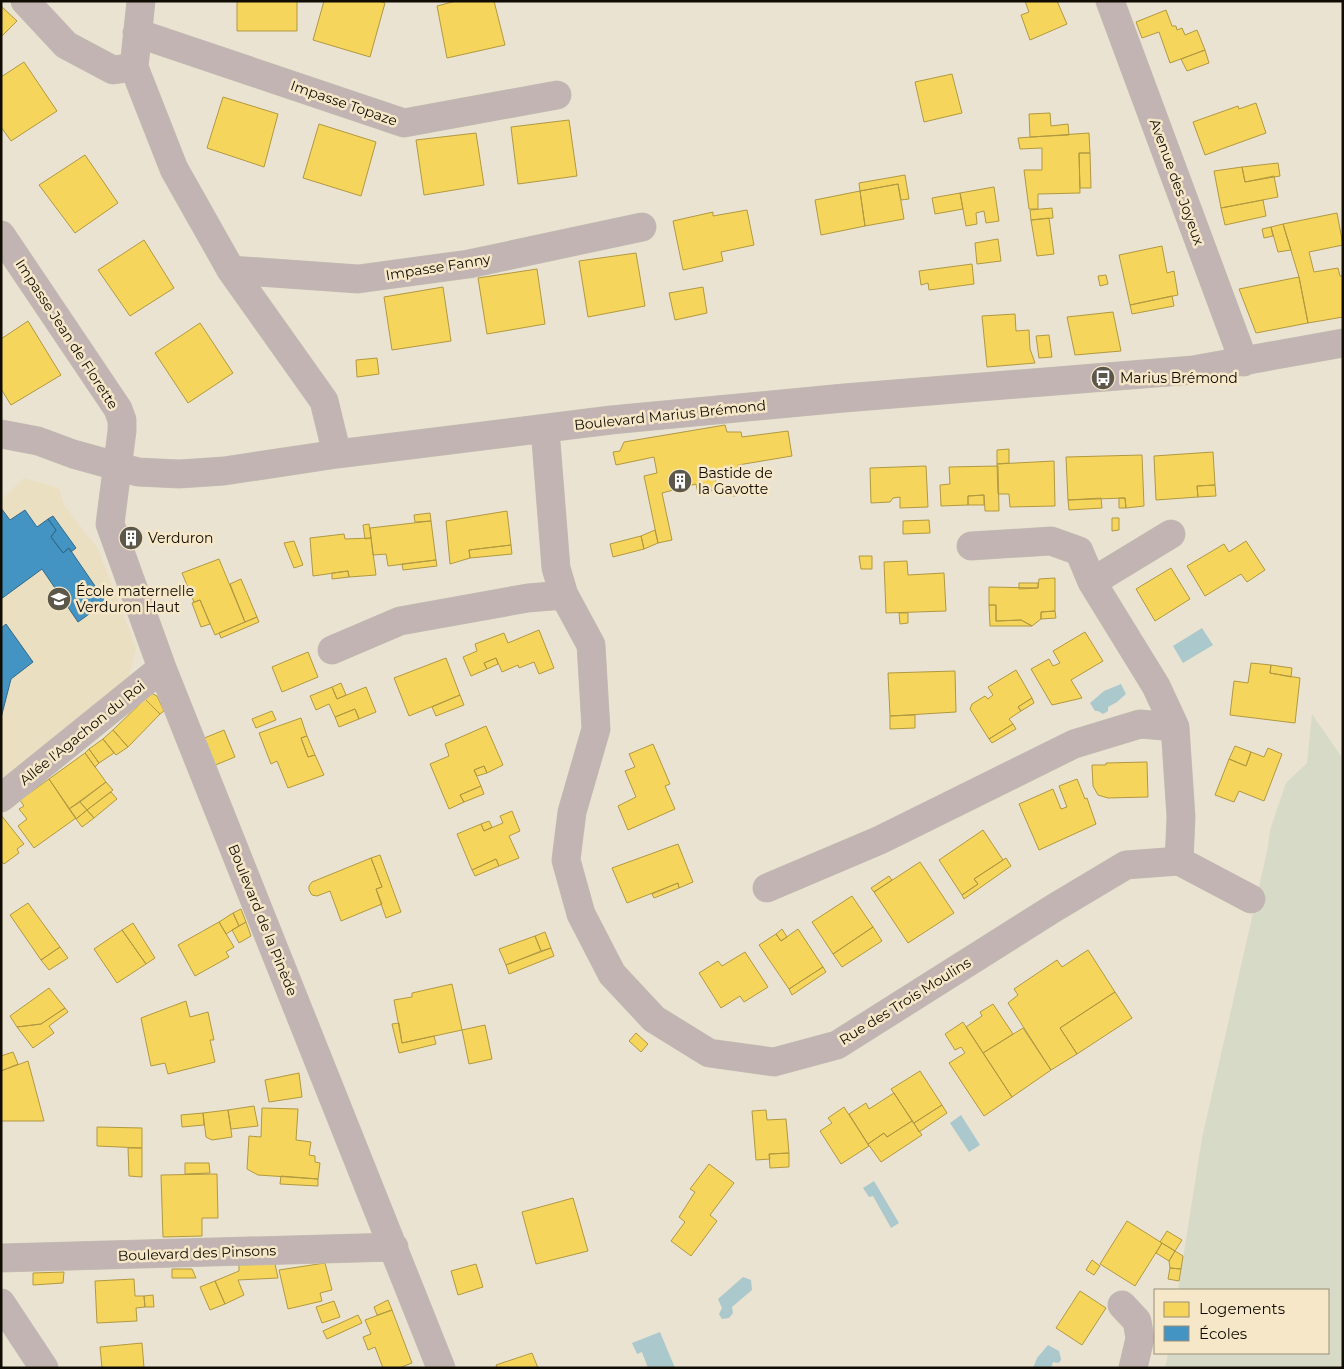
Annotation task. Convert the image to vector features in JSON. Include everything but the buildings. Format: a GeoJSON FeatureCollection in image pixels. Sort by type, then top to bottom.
{"type":"FeatureCollection","features":[{"type":"Feature","properties":{"kind":"street"},"geometry":{"type":"LineString","coordinates":[[26,1],[66,45],[113,70],[134,67]]}},
{"type":"Feature","properties":{"kind":"street"},"geometry":{"type":"LineString","coordinates":[[141,1],[134,67],[174,169],[231,270],[324,401],[337,454]]}},
{"type":"Feature","properties":{"kind":"street","name":"Avenue des Joyeux"},"geometry":{"type":"LineString","coordinates":[[1110,1],[1244,362]]}},
{"type":"Feature","properties":{"kind":"street","name":"Impasse Topaze"},"geometry":{"type":"LineString","coordinates":[[137,33],[404,123],[557,95]]}},
{"type":"Feature","properties":{"kind":"street","name":"Impasse Fanny"},"geometry":{"type":"LineString","coordinates":[[231,270],[358,279],[469,264],[642,227]]}},
{"type":"Feature","properties":{"kind":"street","name":"Impasse Jean de Florette"},"geometry":{"type":"LineString","coordinates":[[1,235],[118,409],[122,420],[118,466]]}},
{"type":"Feature","properties":{"kind":"street","name":"Boulevard Marius Brémond"},"geometry":{"type":"LineString","coordinates":[[1,434],[38,441],[73,454],[138,472],[179,474],[224,470],[611,420],[1192,370],[1343,343]]}},
{"type":"Feature","properties":{"kind":"street","name":"Rue des Trois Moulins"},"geometry":{"type":"LineString","coordinates":[[545,429],[556,568],[564,595],[591,645],[596,729],[572,812],[566,860],[581,914],[612,974],[654,1019],[709,1053],[774,1062],[837,1045],[1054,908],[1126,865],[1179,861]]}},
{"type":"Feature","properties":{"kind":"street","name":"Boulevard de la Pinède"},"geometry":{"type":"LineString","coordinates":[[118,466],[110,524],[162,668],[441,1368]]}},
{"type":"Feature","properties":{"kind":"street"},"geometry":{"type":"LineString","coordinates":[[1092,582],[1171,534]]}},
{"type":"Feature","properties":{"kind":"street"},"geometry":{"type":"LineString","coordinates":[[971,546],[1051,542],[1079,551],[1092,582],[1156,686],[1175,727],[1181,817],[1179,861],[1251,899]]}},
{"type":"Feature","properties":{"kind":"street"},"geometry":{"type":"LineString","coordinates":[[332,650],[400,620],[528,598],[564,595]]}},
{"type":"Feature","properties":{"kind":"street","name":"Allée l'Agachon du Roi"},"geometry":{"type":"LineString","coordinates":[[1,798],[162,668]]}},
{"type":"Feature","properties":{"kind":"street"},"geometry":{"type":"LineString","coordinates":[[767,888],[880,840],[1074,744],[1140,724],[1175,727]]}},
{"type":"Feature","properties":{"kind":"street","name":"Boulevard des Pinsons"},"geometry":{"type":"LineString","coordinates":[[1,1258],[394,1247]]}},
{"type":"Feature","properties":{"kind":"street"},"geometry":{"type":"LineString","coordinates":[[1,1303],[44,1368]]}},
{"type":"Feature","properties":{"kind":"street"},"geometry":{"type":"LineString","coordinates":[[1122,1305],[1137,1321],[1140,1338],[1133,1368]]}},
{"type":"Feature","properties":{"kind":"shaded area","name":"École maternelle Verduron Haut"},"geometry":{"type":"Polygon","coordinates":[[[24,478],[59,488],[64,505],[98,549],[136,648],[129,676],[90,715],[1,780],[1,500],[24,478]]]}},
{"type":"Feature","properties":{"kind":"green space"},"geometry":{"type":"Polygon","coordinates":[[[1312,714],[1343,759],[1343,1368],[1165,1368],[1168,1354],[1329,1354],[1329,1289],[1178,1289],[1202,1138],[1268,847],[1270,830],[1286,783],[1307,763],[1312,714]]]}},
{"type":"Feature","properties":{"kind":"water"},"geometry":{"type":"Polygon","coordinates":[[[1202,628],[1213,645],[1183,663],[1173,646],[1202,628]]]}},
{"type":"Feature","properties":{"kind":"water"},"geometry":{"type":"Polygon","coordinates":[[[1121,684],[1126,694],[1108,707],[1108,711],[1103,714],[1095,711],[1090,703],[1104,691],[1121,684]]]}},
{"type":"Feature","properties":{"kind":"water"},"geometry":{"type":"Polygon","coordinates":[[[961,1115],[980,1145],[969,1152],[950,1123],[961,1115]]]}},
{"type":"Feature","properties":{"kind":"water"},"geometry":{"type":"Polygon","coordinates":[[[874,1181],[899,1223],[891,1228],[873,1196],[869,1197],[863,1188],[874,1181]]]}},
{"type":"Feature","properties":{"kind":"water"},"geometry":{"type":"Polygon","coordinates":[[[743,1277],[751,1280],[752,1290],[732,1307],[733,1313],[729,1318],[722,1319],[719,1314],[722,1308],[718,1299],[743,1277]]]}},
{"type":"Feature","properties":{"kind":"water"},"geometry":{"type":"Polygon","coordinates":[[[660,1332],[675,1368],[648,1368],[642,1352],[637,1354],[632,1343],[660,1332]]]}},
{"type":"Feature","properties":{"kind":"water"},"geometry":{"type":"Polygon","coordinates":[[[1048,1345],[1059,1351],[1060,1362],[1053,1362],[1051,1368],[1033,1368],[1037,1358],[1048,1345]]]}},
{"type":"Feature","properties":{"kind":"place","name":"Marius Brémond"},"geometry":{"type":"Point","coordinates":[1103,378]}},
{"type":"Feature","properties":{"kind":"place","name":"Bastide de la Gavotte"},"geometry":{"type":"Point","coordinates":[680,481]}},
{"type":"Feature","properties":{"kind":"place","name":"Verduron"},"geometry":{"type":"Point","coordinates":[131,538]}},
{"type":"Feature","properties":{"kind":"place","name":"École maternelle Verduron Haut"},"geometry":{"type":"Point","coordinates":[59,599]}}]}
